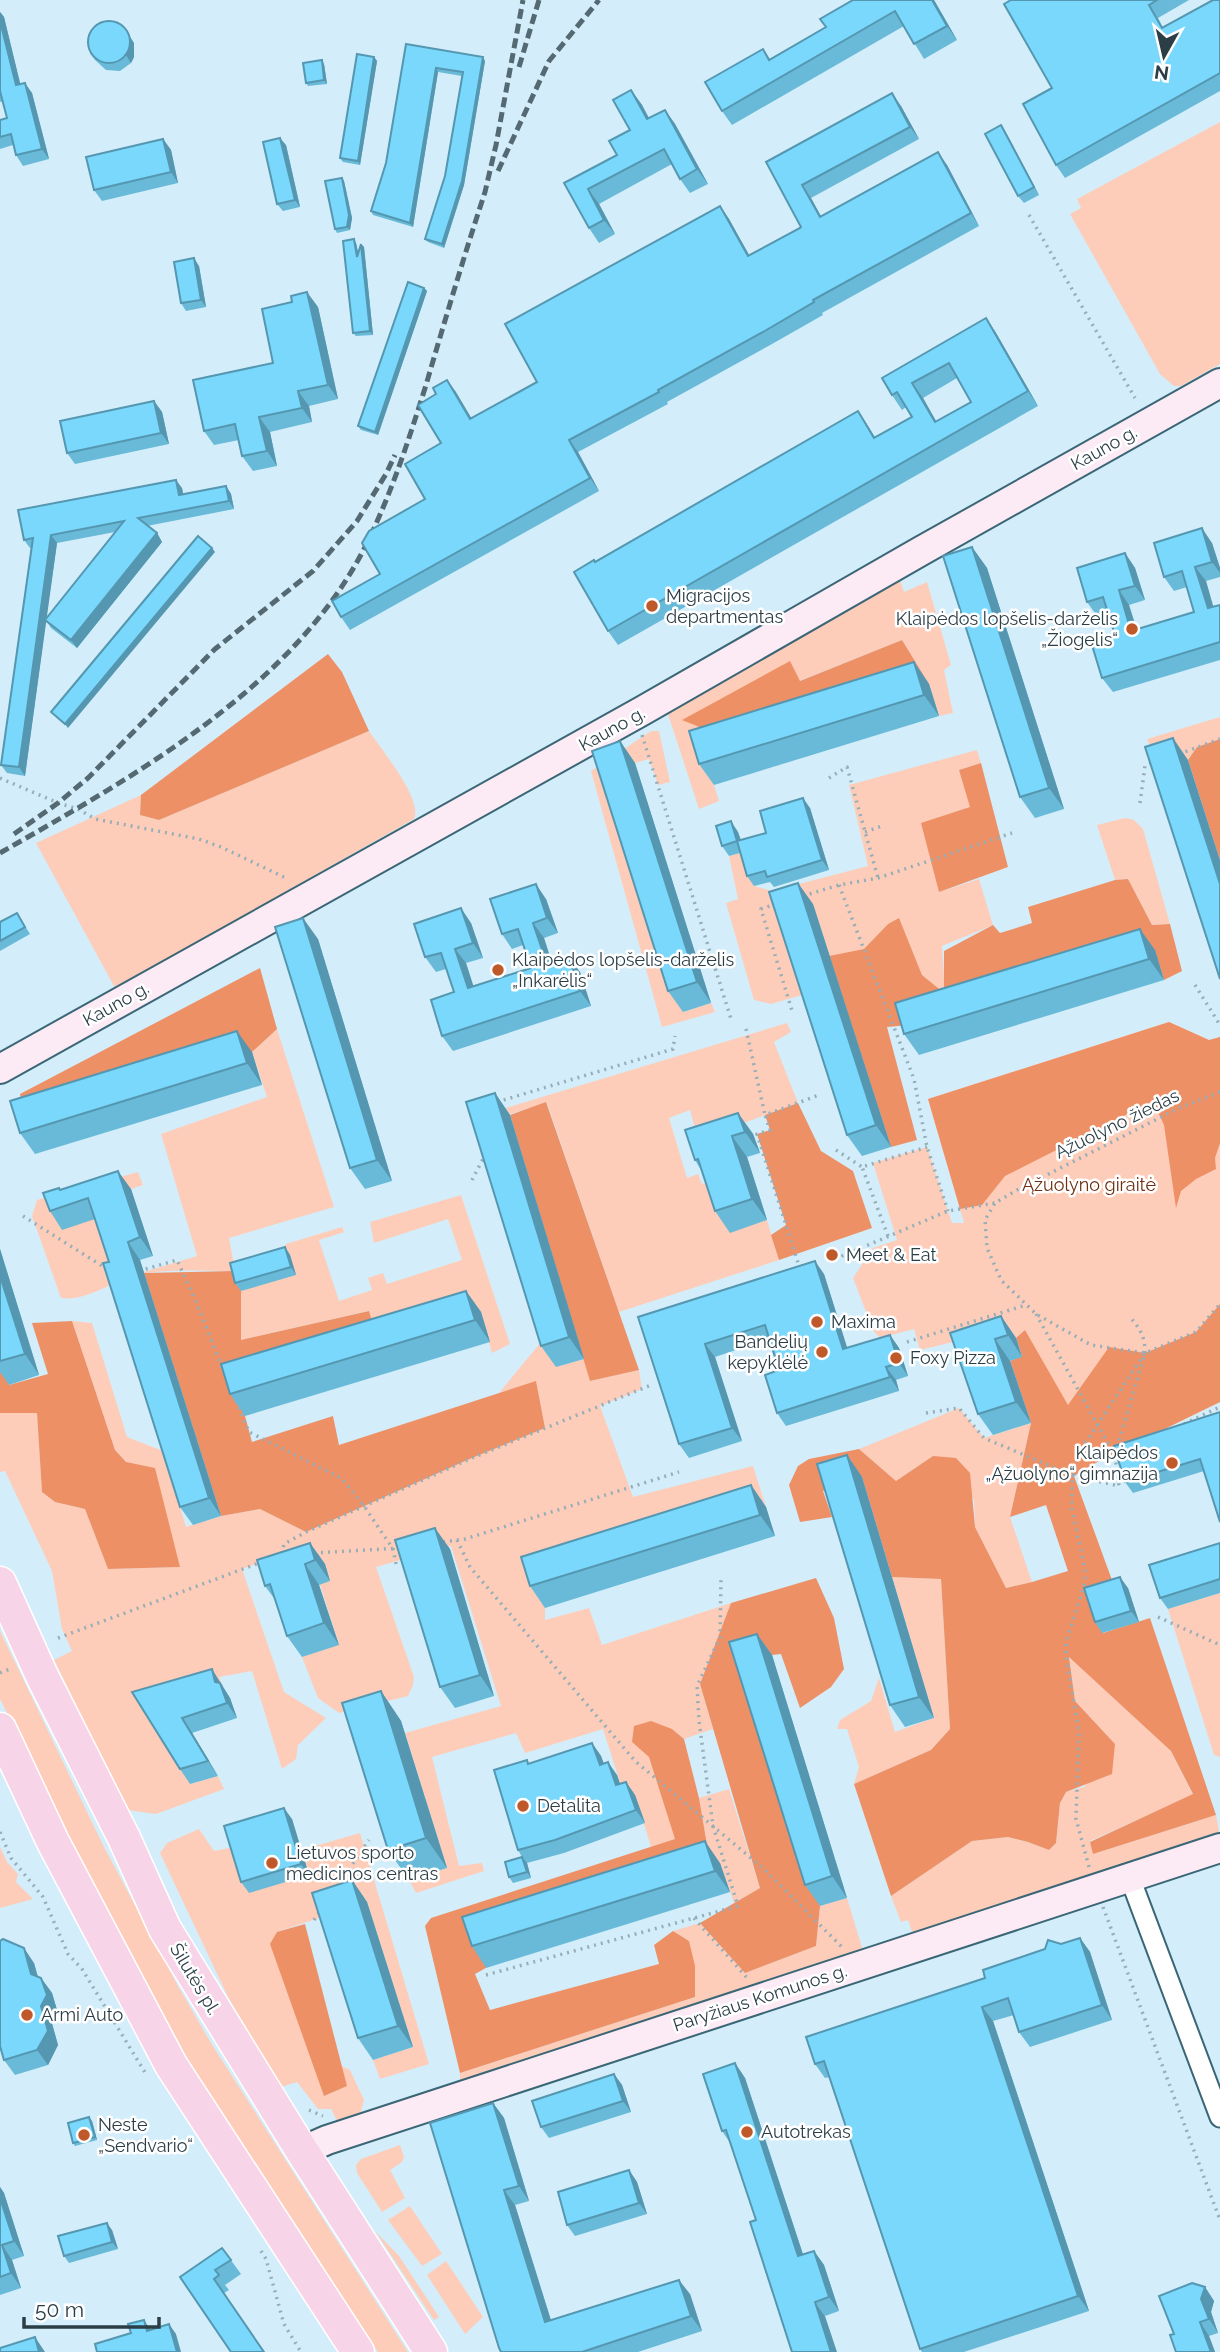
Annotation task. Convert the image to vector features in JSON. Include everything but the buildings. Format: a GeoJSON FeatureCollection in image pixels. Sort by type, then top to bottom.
{"type":"FeatureCollection","features":[{"type":"Feature","properties":{"kind":"main road","name":"Kauno g."},"geometry":{"type":"LineString","coordinates":[[0,1069],[438,827],[1220,383]]}},
{"type":"Feature","properties":{"kind":"main road","name":"Šilutės pl."},"geometry":{"type":"LineString","coordinates":[[0,1583],[34,1660],[124,1838],[165,1928],[302,2151],[432,2352]]}},
{"type":"Feature","properties":{"kind":"main road"},"geometry":{"type":"LineString","coordinates":[[0,1729],[53,1842],[171,2065],[358,2352]]}},
{"type":"Feature","properties":{"kind":"main road","name":"Paryžiaus Komunos g."},"geometry":{"type":"LineString","coordinates":[[302,2151],[340,2135],[1093,1878],[1130,1878],[1220,1848]]}},
{"type":"Feature","properties":{"kind":"street"},"geometry":{"type":"LineString","coordinates":[[1130,1878],[1220,2117]]}},
{"type":"Feature","properties":{"kind":"path"},"geometry":{"type":"LineString","coordinates":[[1029,215],[1135,398]]}},
{"type":"Feature","properties":{"kind":"path"},"geometry":{"type":"LineString","coordinates":[[640,730],[731,1019]]}},
{"type":"Feature","properties":{"kind":"path"},"geometry":{"type":"LineString","coordinates":[[1171,757],[1220,740]]}},
{"type":"Feature","properties":{"kind":"path"},"geometry":{"type":"LineString","coordinates":[[1140,803],[1145,766],[1158,761]]}},
{"type":"Feature","properties":{"kind":"path"},"geometry":{"type":"LineString","coordinates":[[829,778],[846,766],[878,878]]}},
{"type":"Feature","properties":{"kind":"path"},"geometry":{"type":"LineString","coordinates":[[0,778],[78,809],[95,819],[199,839],[288,879]]}},
{"type":"Feature","properties":{"kind":"path"},"geometry":{"type":"LineString","coordinates":[[865,832],[882,826]]}},
{"type":"Feature","properties":{"kind":"path"},"geometry":{"type":"LineString","coordinates":[[800,897],[839,885],[878,878],[1012,833]]}},
{"type":"Feature","properties":{"kind":"path"},"geometry":{"type":"LineString","coordinates":[[839,885],[914,1079],[927,1147],[948,1211]]}},
{"type":"Feature","properties":{"kind":"path"},"geometry":{"type":"LineString","coordinates":[[787,901],[761,909],[793,1014]]}},
{"type":"Feature","properties":{"kind":"path"},"geometry":{"type":"LineString","coordinates":[[1195,985],[1220,1026]]}},
{"type":"Feature","properties":{"kind":"path"},"geometry":{"type":"LineString","coordinates":[[746,1029],[770,1130],[757,1134],[800,1269]]}},
{"type":"Feature","properties":{"kind":"path"},"geometry":{"type":"LineString","coordinates":[[490,1104],[673,1049],[675,1036]]}},
{"type":"Feature","properties":{"kind":"path","name":"Ąžuolyno žiedas"},"geometry":{"type":"LineString","coordinates":[[835,1259],[948,1211],[995,1203],[1179,1108],[1220,1092]]}},
{"type":"Feature","properties":{"kind":"path"},"geometry":{"type":"LineString","coordinates":[[765,1115],[819,1095]]}},
{"type":"Feature","properties":{"kind":"path"},"geometry":{"type":"LineString","coordinates":[[472,1180],[484,1157],[482,1145]]}},
{"type":"Feature","properties":{"kind":"path"},"geometry":{"type":"LineString","coordinates":[[862,1167],[927,1147]]}},
{"type":"Feature","properties":{"kind":"path"},"geometry":{"type":"LineString","coordinates":[[836,1150],[862,1167],[888,1236]]}},
{"type":"Feature","properties":{"kind":"path"},"geometry":{"type":"LineString","coordinates":[[995,1203],[985,1220],[987,1248],[1001,1280],[1036,1314],[1091,1345],[1145,1353],[1196,1332],[1220,1304]]}},
{"type":"Feature","properties":{"kind":"path"},"geometry":{"type":"LineString","coordinates":[[23,1216],[108,1270]]}},
{"type":"Feature","properties":{"kind":"path"},"geometry":{"type":"LineString","coordinates":[[130,1273],[177,1260],[225,1376]]}},
{"type":"Feature","properties":{"kind":"path"},"geometry":{"type":"LineString","coordinates":[[907,1342],[1026,1305]]}},
{"type":"Feature","properties":{"kind":"path"},"geometry":{"type":"LineString","coordinates":[[926,1413],[959,1408],[984,1438],[1074,1476],[1119,1486],[1115,1456],[1036,1314]]}},
{"type":"Feature","properties":{"kind":"path"},"geometry":{"type":"LineString","coordinates":[[1115,1456],[1145,1353],[1141,1330],[1129,1317]]}},
{"type":"Feature","properties":{"kind":"path"},"geometry":{"type":"LineString","coordinates":[[1145,1353],[1079,1452],[1074,1476],[1072,1508],[1085,1569],[1085,1582],[1066,1642],[1079,1732],[1076,1819],[1093,1878],[1220,2220]]}},
{"type":"Feature","properties":{"kind":"path"},"geometry":{"type":"LineString","coordinates":[[273,1558],[282,1554],[285,1544],[364,1506],[472,1458],[651,1385]]}},
{"type":"Feature","properties":{"kind":"path"},"geometry":{"type":"LineString","coordinates":[[235,1398],[249,1432],[341,1478],[393,1549],[396,1564]]}},
{"type":"Feature","properties":{"kind":"path"},"geometry":{"type":"LineString","coordinates":[[1173,1429],[1220,1408]]}},
{"type":"Feature","properties":{"kind":"path"},"geometry":{"type":"LineString","coordinates":[[1115,1456],[1126,1451]]}},
{"type":"Feature","properties":{"kind":"path"},"geometry":{"type":"LineString","coordinates":[[431,1544],[457,1540],[679,1472]]}},
{"type":"Feature","properties":{"kind":"path"},"geometry":{"type":"LineString","coordinates":[[457,1540],[470,1567],[635,1760],[764,1869],[843,1948]]}},
{"type":"Feature","properties":{"kind":"path"},"geometry":{"type":"LineString","coordinates":[[309,1553],[405,1547]]}},
{"type":"Feature","properties":{"kind":"path"},"geometry":{"type":"LineString","coordinates":[[58,1638],[264,1561]]}},
{"type":"Feature","properties":{"kind":"path"},"geometry":{"type":"LineString","coordinates":[[486,1976],[738,1906],[713,1826],[697,1686],[720,1637],[721,1579]]}},
{"type":"Feature","properties":{"kind":"path"},"geometry":{"type":"LineString","coordinates":[[1158,1617],[1220,1645]]}},
{"type":"Feature","properties":{"kind":"path"},"geometry":{"type":"LineString","coordinates":[[335,1889],[369,1840]]}},
{"type":"Feature","properties":{"kind":"path"},"geometry":{"type":"LineString","coordinates":[[314,1920],[321,1910]]}},
{"type":"Feature","properties":{"kind":"path"},"geometry":{"type":"LineString","coordinates":[[694,1918],[748,1979]]}},
{"type":"Feature","properties":{"kind":"green space"},"geometry":{"type":"Polygon","coordinates":[[[1220,122],[1220,364],[1181,386],[1174,386],[1160,374],[1070,214],[1081,208],[1077,199],[1220,122]]]}},
{"type":"Feature","properties":{"kind":"green space"},"geometry":{"type":"Polygon","coordinates":[[[899,577],[904,592],[927,582],[951,665],[944,670],[953,713],[939,716],[929,684],[902,640],[799,681],[790,662],[683,720],[709,731],[704,753],[719,801],[699,809],[666,708],[899,577]]]}},
{"type":"Feature","properties":{"kind":"green space"},"geometry":{"type":"Polygon","coordinates":[[[1220,717],[1220,739],[1197,747],[1188,760],[1160,769],[1147,739],[1220,717]]]}},
{"type":"Feature","properties":{"kind":"green space"},"geometry":{"type":"Polygon","coordinates":[[[369,731],[407,787],[415,810],[414,819],[115,988],[36,843],[141,795],[140,815],[159,820],[369,731]]]}},
{"type":"Feature","properties":{"kind":"green space"},"geometry":{"type":"Polygon","coordinates":[[[651,731],[659,731],[670,782],[658,785],[649,759],[635,763],[683,1012],[711,1003],[715,1012],[662,1027],[591,771],[651,731]]]}},
{"type":"Feature","properties":{"kind":"green space"},"geometry":{"type":"Polygon","coordinates":[[[977,750],[981,763],[959,770],[971,807],[939,892],[979,879],[993,925],[942,946],[945,994],[922,975],[899,919],[888,924],[864,950],[829,956],[812,904],[809,993],[771,1004],[754,1000],[726,903],[738,899],[729,856],[744,852],[754,886],[772,891],[868,866],[849,785],[977,750]]]}},
{"type":"Feature","properties":{"kind":"green space"},"geometry":{"type":"Polygon","coordinates":[[[1125,818],[1134,820],[1143,829],[1170,924],[1152,925],[1128,879],[1115,880],[1097,825],[1125,818]]]}},
{"type":"Feature","properties":{"kind":"green space","name":"Ąžuolyno giraitė"},"geometry":{"type":"Polygon","coordinates":[[[1169,1022],[1209,1040],[1220,1037],[1220,1402],[1099,1461],[1025,1331],[1016,1338],[957,1341],[920,1350],[914,1329],[880,1338],[873,1330],[853,1278],[873,1248],[897,1240],[873,1163],[927,1147],[952,1223],[964,1223],[928,1099],[1169,1022]]]}},
{"type":"Feature","properties":{"kind":"green space"},"geometry":{"type":"Polygon","coordinates":[[[787,1023],[791,1032],[774,1042],[798,1103],[698,1140],[690,1110],[669,1118],[687,1178],[698,1174],[702,1184],[713,1181],[730,1232],[767,1220],[779,1260],[619,1312],[547,1103],[481,1123],[489,1113],[787,1023]]]}},
{"type":"Feature","properties":{"kind":"green space"},"geometry":{"type":"Polygon","coordinates":[[[277,1029],[334,1207],[229,1238],[235,1271],[146,1273],[83,1296],[61,1298],[32,1216],[37,1200],[138,1172],[143,1185],[95,1201],[144,1272],[197,1256],[161,1134],[267,1097],[252,1052],[277,1029]]]}},
{"type":"Feature","properties":{"kind":"green space"},"geometry":{"type":"Polygon","coordinates":[[[461,1195],[510,1344],[492,1353],[481,1312],[378,1343],[368,1311],[241,1340],[241,1291],[280,1258],[286,1244],[342,1227],[344,1232],[319,1240],[339,1301],[372,1290],[368,1278],[383,1273],[387,1284],[462,1260],[448,1219],[374,1243],[370,1222],[461,1195]]]}},
{"type":"Feature","properties":{"kind":"green space"},"geometry":{"type":"Polygon","coordinates":[[[72,1321],[92,1323],[127,1437],[163,1451],[186,1527],[221,1516],[260,1509],[306,1532],[545,1428],[536,1382],[499,1393],[546,1336],[556,1367],[584,1359],[590,1381],[639,1370],[642,1389],[600,1406],[633,1497],[753,1466],[766,1507],[536,1578],[545,1608],[545,1620],[589,1608],[602,1645],[731,1603],[700,1684],[713,1729],[684,1739],[672,1729],[632,1742],[649,1756],[676,1839],[651,1847],[635,1795],[625,1798],[603,1729],[525,1753],[516,1733],[432,1757],[459,1866],[482,1863],[484,1871],[416,1893],[409,1880],[447,1868],[405,1733],[501,1706],[451,1546],[376,1567],[414,1677],[413,1685],[408,1696],[339,1713],[318,1698],[302,1657],[339,1644],[320,1585],[264,1561],[242,1569],[284,1692],[326,1718],[298,1745],[296,1759],[282,1769],[252,1671],[219,1677],[222,1684],[143,1706],[190,1784],[218,1776],[224,1789],[156,1814],[127,1810],[54,1660],[72,1651],[62,1629],[52,1571],[5,1471],[0,1472],[0,1413],[37,1412],[42,1492],[55,1502],[85,1509],[108,1569],[180,1567],[126,1462],[115,1450],[72,1321]]]}},
{"type":"Feature","properties":{"kind":"green space"},"geometry":{"type":"Polygon","coordinates":[[[959,1408],[984,1438],[1031,1423],[1010,1517],[1032,1582],[1006,1588],[975,1527],[974,1500],[933,1456],[896,1481],[859,1449],[959,1408]]]}},
{"type":"Feature","properties":{"kind":"green space"},"geometry":{"type":"Polygon","coordinates":[[[892,1577],[941,1579],[950,1729],[931,1750],[854,1784],[859,1767],[847,1729],[837,1729],[840,1720],[871,1701],[879,1678],[895,1732],[934,1718],[892,1577]]]}},
{"type":"Feature","properties":{"kind":"green space"},"geometry":{"type":"Polygon","coordinates":[[[1220,1593],[1220,1757],[1214,1755],[1168,1609],[1220,1593]]]}},
{"type":"Feature","properties":{"kind":"green space"},"geometry":{"type":"Polygon","coordinates":[[[0,1631],[103,1845],[178,1986],[211,2043],[408,2352],[378,2352],[190,2064],[154,2003],[0,1699],[0,1631]]]}},
{"type":"Feature","properties":{"kind":"green space"},"geometry":{"type":"Polygon","coordinates":[[[1069,1656],[1171,1751],[1193,1795],[1090,1841],[1093,1854],[1216,1815],[1219,1831],[1214,1840],[914,1938],[908,1920],[901,1922],[891,1896],[972,1841],[1008,1837],[1049,1850],[1056,1843],[1060,1803],[1066,1792],[1084,1787],[1115,1744],[1075,1701],[1069,1656]]]}},
{"type":"Feature","properties":{"kind":"green space"},"geometry":{"type":"Polygon","coordinates":[[[729,1789],[760,1888],[734,1903],[720,1863],[707,1845],[699,1798],[729,1789]]]}},
{"type":"Feature","properties":{"kind":"green space"},"geometry":{"type":"Polygon","coordinates":[[[199,1829],[214,1851],[235,1847],[309,1875],[301,1850],[360,1833],[429,2064],[380,2079],[373,2060],[413,2047],[367,1902],[277,1932],[324,2096],[346,2086],[341,2066],[350,2070],[364,2100],[359,2119],[339,2125],[331,2109],[318,2109],[297,2082],[281,2087],[229,1999],[160,1853],[167,1843],[199,1829]]]}},
{"type":"Feature","properties":{"kind":"green space"},"geometry":{"type":"Polygon","coordinates":[[[0,1847],[7,1862],[18,1874],[16,1882],[33,1899],[0,1908],[0,1847]]]}},
{"type":"Feature","properties":{"kind":"green space"},"geometry":{"type":"Polygon","coordinates":[[[847,1898],[864,1954],[460,2086],[460,2073],[695,1997],[689,1941],[673,1931],[700,1923],[745,1973],[816,1946],[820,1906],[847,1898]]]}},
{"type":"Feature","properties":{"kind":"green space"},"geometry":{"type":"Polygon","coordinates":[[[400,2145],[404,2157],[402,2162],[390,2170],[405,2198],[382,2212],[357,2173],[356,2165],[361,2159],[400,2145]]]}},
{"type":"Feature","properties":{"kind":"green space"},"geometry":{"type":"Polygon","coordinates":[[[410,2206],[442,2254],[422,2266],[388,2220],[410,2206]]]}},
{"type":"Feature","properties":{"kind":"green space"},"geometry":{"type":"Polygon","coordinates":[[[375,2231],[399,2256],[439,2317],[434,2320],[375,2231]]]}},
{"type":"Feature","properties":{"kind":"green space"},"geometry":{"type":"Polygon","coordinates":[[[446,2261],[483,2317],[465,2334],[427,2275],[446,2261]]]}},
{"type":"Feature","properties":{"kind":"shaded area"},"geometry":{"type":"Polygon","coordinates":[[[902,640],[929,684],[704,753],[709,731],[682,720],[790,661],[800,681],[902,640]]]}},
{"type":"Feature","properties":{"kind":"shaded area"},"geometry":{"type":"Polygon","coordinates":[[[328,654],[342,672],[369,731],[159,820],[140,815],[141,795],[328,654]]]}},
{"type":"Feature","properties":{"kind":"shaded area"},"geometry":{"type":"Polygon","coordinates":[[[1220,739],[1220,860],[1188,760],[1197,747],[1220,739]]]}},
{"type":"Feature","properties":{"kind":"shaded area"},"geometry":{"type":"Polygon","coordinates":[[[981,763],[1008,867],[939,892],[921,823],[970,807],[959,770],[981,763]]]}},
{"type":"Feature","properties":{"kind":"shaded area"},"geometry":{"type":"Polygon","coordinates":[[[1128,879],[1152,925],[1170,924],[1182,971],[1164,980],[1154,950],[909,1025],[887,1027],[917,1140],[891,1147],[829,956],[864,949],[888,924],[899,918],[922,975],[944,993],[944,951],[993,925],[1000,933],[1032,923],[1028,907],[1115,880],[1128,879]]]}},
{"type":"Feature","properties":{"kind":"shaded area"},"geometry":{"type":"Polygon","coordinates":[[[260,968],[277,1029],[252,1052],[25,1122],[20,1094],[260,968]]]}},
{"type":"Feature","properties":{"kind":"shaded area"},"geometry":{"type":"Polygon","coordinates":[[[1169,1022],[1209,1040],[1220,1037],[1220,1143],[1215,1158],[1216,1169],[1196,1179],[1181,1191],[1176,1208],[1164,1125],[1153,1101],[1005,1176],[982,1205],[960,1209],[928,1099],[1169,1022]]]}},
{"type":"Feature","properties":{"kind":"shaded area"},"geometry":{"type":"Polygon","coordinates":[[[546,1102],[639,1370],[590,1381],[510,1115],[546,1102]]]}},
{"type":"Feature","properties":{"kind":"shaded area"},"geometry":{"type":"Polygon","coordinates":[[[798,1103],[821,1151],[853,1171],[872,1228],[779,1260],[771,1235],[786,1225],[757,1134],[770,1130],[765,1115],[798,1103]]]}},
{"type":"Feature","properties":{"kind":"shaded area"},"geometry":{"type":"Polygon","coordinates":[[[235,1271],[241,1291],[241,1340],[369,1311],[378,1343],[237,1386],[252,1442],[333,1416],[339,1445],[536,1381],[545,1428],[306,1532],[260,1509],[221,1516],[144,1273],[235,1271]]]}},
{"type":"Feature","properties":{"kind":"shaded area"},"geometry":{"type":"Polygon","coordinates":[[[1220,1304],[1220,1402],[1074,1476],[1116,1591],[1103,1633],[1150,1618],[1216,1815],[1093,1854],[1090,1842],[1193,1794],[1171,1751],[1069,1657],[1075,1701],[1115,1744],[1112,1774],[1066,1792],[1060,1803],[1056,1843],[1049,1850],[1008,1837],[972,1841],[891,1896],[854,1784],[931,1750],[950,1729],[941,1579],[892,1577],[862,1477],[832,1485],[823,1491],[832,1517],[800,1522],[789,1485],[798,1466],[809,1459],[859,1449],[896,1481],[933,1456],[956,1458],[970,1473],[975,1527],[1006,1588],[1068,1571],[1046,1505],[1010,1517],[1031,1423],[1010,1361],[1022,1356],[1016,1338],[1025,1330],[1068,1405],[1109,1347],[1145,1353],[1196,1332],[1220,1304]]]}},
{"type":"Feature","properties":{"kind":"shaded area"},"geometry":{"type":"Polygon","coordinates":[[[72,1321],[115,1450],[126,1462],[155,1468],[180,1567],[108,1569],[85,1509],[55,1502],[42,1492],[37,1413],[0,1413],[0,1357],[9,1385],[48,1374],[32,1323],[72,1321]]]}},
{"type":"Feature","properties":{"kind":"shaded area"},"geometry":{"type":"Polygon","coordinates":[[[816,1578],[834,1618],[844,1669],[831,1687],[800,1708],[781,1654],[744,1664],[820,1906],[816,1946],[745,1973],[700,1923],[760,1888],[700,1684],[731,1603],[816,1578]]]}},
{"type":"Feature","properties":{"kind":"shaded area"},"geometry":{"type":"Polygon","coordinates":[[[651,1721],[672,1729],[684,1739],[699,1798],[707,1845],[475,1974],[490,2010],[659,1964],[654,1945],[673,1931],[689,1941],[695,1966],[695,1997],[460,2073],[425,1926],[431,1918],[675,1839],[649,1757],[632,1742],[634,1726],[651,1721]]]}},
{"type":"Feature","properties":{"kind":"shaded area"},"geometry":{"type":"Polygon","coordinates":[[[305,1924],[347,2086],[324,2096],[270,1944],[277,1932],[305,1924]]]}},
{"type":"Feature","properties":{"kind":"railway"},"geometry":{"type":"LineString","coordinates":[[0,853],[104,793],[207,723],[255,684],[299,641],[337,594],[367,543],[384,504],[426,385],[485,192],[523,0]]}},
{"type":"Feature","properties":{"kind":"railway"},"geometry":{"type":"LineString","coordinates":[[519,67],[539,0]]}},
{"type":"Feature","properties":{"kind":"railway"},"geometry":{"type":"LineString","coordinates":[[498,171],[549,61],[599,0]]}},
{"type":"Feature","properties":{"kind":"railway"},"geometry":{"type":"LineString","coordinates":[[14,834],[88,778],[215,649],[313,571],[357,521],[395,455]]}},
{"type":"Feature","properties":{"kind":"place","name":"Migracijos departmentas"},"geometry":{"type":"Point","coordinates":[652,606]}},
{"type":"Feature","properties":{"kind":"place","name":"Klaipėdos lopšelis-darželis „Žiogelis“"},"geometry":{"type":"Point","coordinates":[1132,629]}},
{"type":"Feature","properties":{"kind":"place","name":"Klaipėdos lopšelis-darželis „Inkarėlis“"},"geometry":{"type":"Point","coordinates":[498,970]}},
{"type":"Feature","properties":{"kind":"place","name":"Meet & Eat"},"geometry":{"type":"Point","coordinates":[832,1255]}},
{"type":"Feature","properties":{"kind":"place","name":"Maxima"},"geometry":{"type":"Point","coordinates":[817,1322]}},
{"type":"Feature","properties":{"kind":"place","name":"Bandelių kepyklėlė"},"geometry":{"type":"Point","coordinates":[822,1352]}},
{"type":"Feature","properties":{"kind":"place","name":"Foxy Pizza"},"geometry":{"type":"Point","coordinates":[896,1358]}},
{"type":"Feature","properties":{"kind":"place","name":"Klaipėdos „Ąžuolyno“ gimnazija"},"geometry":{"type":"Point","coordinates":[1172,1463]}},
{"type":"Feature","properties":{"kind":"place","name":"Detalita"},"geometry":{"type":"Point","coordinates":[523,1806]}},
{"type":"Feature","properties":{"kind":"place","name":"Lietuvos sporto medicinos centras"},"geometry":{"type":"Point","coordinates":[272,1863]}},
{"type":"Feature","properties":{"kind":"place","name":"Armi Auto"},"geometry":{"type":"Point","coordinates":[27,2015]}},
{"type":"Feature","properties":{"kind":"place","name":"Autotrekas"},"geometry":{"type":"Point","coordinates":[747,2132]}},
{"type":"Feature","properties":{"kind":"place","name":"Neste „Sendvario“"},"geometry":{"type":"Point","coordinates":[84,2135]}}]}
